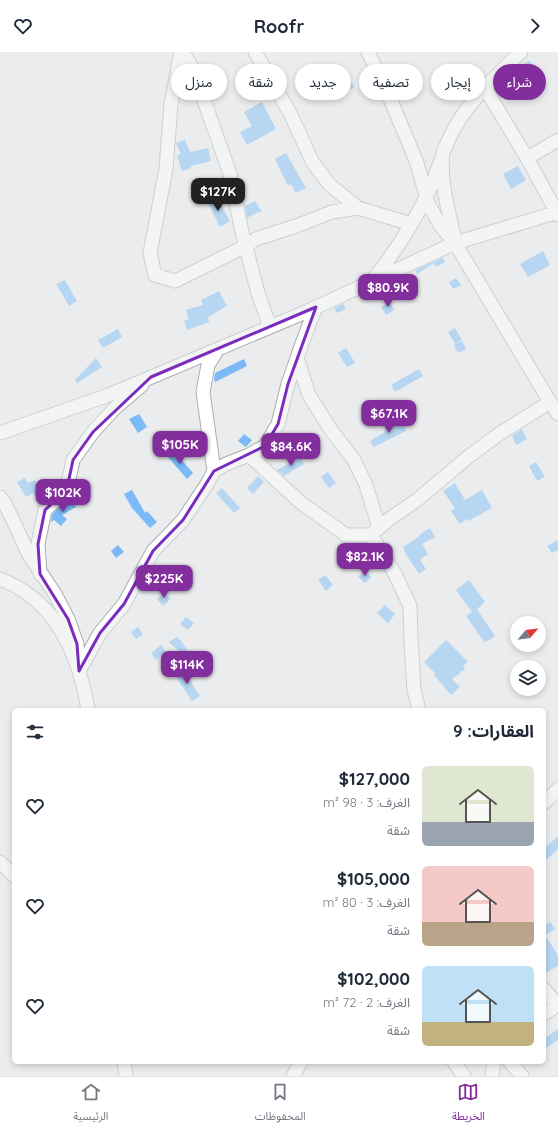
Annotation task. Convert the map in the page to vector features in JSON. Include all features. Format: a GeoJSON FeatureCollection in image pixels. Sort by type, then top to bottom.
{"type":"FeatureCollection","features":[{"type":"Feature","properties":{"kind":"street"},"geometry":{"type":"LineString","coordinates":[[182,52],[193,69],[230,174],[258,293],[270,327]]}},
{"type":"Feature","properties":{"kind":"street"},"geometry":{"type":"LineString","coordinates":[[182,52],[171,104],[166,169],[150,253],[155,275],[175,280],[246,246],[256,239],[332,212],[358,208]]}},
{"type":"Feature","properties":{"kind":"street"},"geometry":{"type":"LineString","coordinates":[[254,52],[291,115],[313,163],[330,185],[358,208],[411,224]]}},
{"type":"Feature","properties":{"kind":"street"},"geometry":{"type":"LineString","coordinates":[[368,52],[389,96],[417,163],[428,203],[440,225],[455,243],[558,414]]}},
{"type":"Feature","properties":{"kind":"street"},"geometry":{"type":"LineString","coordinates":[[0,433],[109,395],[316,307],[455,243],[557,213],[527,158],[485,88],[521,52]]}},
{"type":"Feature","properties":{"kind":"street"},"geometry":{"type":"LineString","coordinates":[[372,282],[390,258],[411,224],[426,196],[452,133],[463,114],[475,100]]}},
{"type":"Feature","properties":{"kind":"street"},"geometry":{"type":"LineString","coordinates":[[527,158],[558,140]]}},
{"type":"Feature","properties":{"kind":"street"},"geometry":{"type":"LineString","coordinates":[[443,153],[445,188],[455,243]]}},
{"type":"Feature","properties":{"kind":"street"},"geometry":{"type":"LineString","coordinates":[[79,672],[100,633],[124,604],[154,551],[183,520],[214,471],[265,446],[278,424],[288,384],[316,307]]}},
{"type":"Feature","properties":{"kind":"street"},"geometry":{"type":"LineString","coordinates":[[214,471],[203,392],[208,365],[218,349]]}},
{"type":"Feature","properties":{"kind":"street"},"geometry":{"type":"LineString","coordinates":[[297,358],[309,395],[331,430],[354,460],[366,485],[375,531],[410,606],[410,640],[414,690],[418,708]]}},
{"type":"Feature","properties":{"kind":"street"},"geometry":{"type":"LineString","coordinates":[[40,574],[38,544],[45,510],[58,498],[69,479],[74,460],[93,432],[115,408],[151,377]]}},
{"type":"Feature","properties":{"kind":"street"},"geometry":{"type":"LineString","coordinates":[[249,455],[300,502],[346,535],[375,531],[418,500],[468,457],[499,434],[550,402]]}},
{"type":"Feature","properties":{"kind":"street"},"geometry":{"type":"LineString","coordinates":[[0,497],[11,516],[29,555],[40,574],[55,594],[68,619],[77,644],[79,672]]}},
{"type":"Feature","properties":{"kind":"street"},"geometry":{"type":"LineString","coordinates":[[0,579],[14,584],[52,615],[70,645],[79,672],[88,708]]}},
{"type":"Feature","properties":{"kind":"street"},"geometry":{"type":"LineString","coordinates":[[546,801],[558,789]]}},
{"type":"Feature","properties":{"kind":"street"},"geometry":{"type":"LineString","coordinates":[[0,862],[12,874]]}},
{"type":"Feature","properties":{"kind":"street"},"geometry":{"type":"LineString","coordinates":[[546,991],[558,1006],[546,1013]]}},
{"type":"Feature","properties":{"kind":"street"},"geometry":{"type":"LineString","coordinates":[[124,1064],[126,1076]]}},
{"type":"Feature","properties":{"kind":"street"},"geometry":{"type":"LineString","coordinates":[[292,1076],[300,1064]]}},
{"type":"Feature","properties":{"kind":"street"},"geometry":{"type":"LineString","coordinates":[[455,1064],[464,1076]]}},
{"type":"Feature","properties":{"kind":"street"},"geometry":{"type":"LineString","coordinates":[[492,1076],[494,1064]]}},
{"type":"Feature","properties":{"kind":"street"},"geometry":{"type":"LineString","coordinates":[[512,1064],[522,1076]]}},
{"type":"Feature","properties":{"kind":"highlighted area"},"geometry":{"type":"Polygon","coordinates":[[[316,307],[288,384],[278,424],[265,446],[214,471],[183,520],[153,551],[124,604],[100,633],[79,671],[77,644],[68,619],[40,574],[38,544],[45,510],[58,498],[69,479],[73,460],[93,432],[151,377],[316,307]]]}},
{"type":"Feature","properties":{"kind":"building"},"geometry":{"type":"Polygon","coordinates":[[[530,61],[532,64],[523,64],[530,61]]]}},
{"type":"Feature","properties":{"kind":"building"},"geometry":{"type":"Polygon","coordinates":[[[351,81],[354,87],[351,89],[351,81]]]}},
{"type":"Feature","properties":{"kind":"building"},"geometry":{"type":"Polygon","coordinates":[[[262,102],[276,129],[247,145],[240,132],[252,126],[244,112],[262,102]]]}},
{"type":"Feature","properties":{"kind":"building"},"geometry":{"type":"Polygon","coordinates":[[[185,140],[190,152],[208,148],[211,161],[191,166],[191,168],[182,171],[177,155],[181,154],[176,143],[185,140]]]}},
{"type":"Feature","properties":{"kind":"building"},"geometry":{"type":"Polygon","coordinates":[[[286,153],[306,188],[296,193],[291,184],[288,186],[275,159],[286,153]]]}},
{"type":"Feature","properties":{"kind":"building"},"geometry":{"type":"Polygon","coordinates":[[[518,166],[526,180],[511,189],[503,174],[518,166]]]}},
{"type":"Feature","properties":{"kind":"building"},"geometry":{"type":"Polygon","coordinates":[[[216,196],[230,221],[220,227],[207,201],[216,196]]]}},
{"type":"Feature","properties":{"kind":"building"},"geometry":{"type":"Polygon","coordinates":[[[255,201],[262,212],[258,212],[247,218],[245,206],[255,201]]]}},
{"type":"Feature","properties":{"kind":"building"},"geometry":{"type":"Polygon","coordinates":[[[543,251],[550,265],[528,277],[520,264],[543,251]]]}},
{"type":"Feature","properties":{"kind":"building"},"geometry":{"type":"Polygon","coordinates":[[[447,256],[443,258],[445,262],[436,267],[434,263],[417,274],[415,270],[447,256]]]}},
{"type":"Feature","properties":{"kind":"building"},"geometry":{"type":"Polygon","coordinates":[[[456,278],[461,285],[453,289],[449,282],[456,278]]]}},
{"type":"Feature","properties":{"kind":"building"},"geometry":{"type":"Polygon","coordinates":[[[65,280],[77,301],[69,306],[56,284],[65,280]]]}},
{"type":"Feature","properties":{"kind":"building"},"geometry":{"type":"Polygon","coordinates":[[[219,291],[227,306],[208,317],[209,322],[187,330],[184,321],[189,319],[186,310],[203,305],[201,300],[219,291]]]}},
{"type":"Feature","properties":{"kind":"building"},"geometry":{"type":"Polygon","coordinates":[[[390,302],[394,310],[386,315],[381,307],[390,302]]]}},
{"type":"Feature","properties":{"kind":"building"},"geometry":{"type":"Polygon","coordinates":[[[343,304],[346,309],[337,313],[334,308],[343,304]]]}},
{"type":"Feature","properties":{"kind":"building"},"geometry":{"type":"Polygon","coordinates":[[[455,328],[462,340],[455,344],[448,332],[455,328]]]}},
{"type":"Feature","properties":{"kind":"building"},"geometry":{"type":"Polygon","coordinates":[[[118,329],[122,337],[103,348],[98,340],[118,329]]]}},
{"type":"Feature","properties":{"kind":"building"},"geometry":{"type":"Polygon","coordinates":[[[462,341],[466,349],[458,353],[454,345],[462,341]]]}},
{"type":"Feature","properties":{"kind":"building"},"geometry":{"type":"Polygon","coordinates":[[[346,348],[355,363],[347,367],[338,353],[346,348]]]}},
{"type":"Feature","properties":{"kind":"building"},"geometry":{"type":"Polygon","coordinates":[[[96,358],[102,367],[77,383],[75,380],[96,358]]]}},
{"type":"Feature","properties":{"kind":"building"},"geometry":{"type":"Polygon","coordinates":[[[244,359],[247,366],[215,382],[215,373],[244,359]]]}},
{"type":"Feature","properties":{"kind":"building"},"geometry":{"type":"Polygon","coordinates":[[[419,369],[423,376],[395,392],[391,385],[419,369]]]}},
{"type":"Feature","properties":{"kind":"building"},"geometry":{"type":"Polygon","coordinates":[[[139,414],[147,427],[138,433],[129,419],[139,414]]]}},
{"type":"Feature","properties":{"kind":"building"},"geometry":{"type":"Polygon","coordinates":[[[402,422],[406,431],[374,447],[370,441],[385,432],[384,431],[402,422]]]}},
{"type":"Feature","properties":{"kind":"building"},"geometry":{"type":"Polygon","coordinates":[[[522,429],[527,439],[516,445],[512,436],[522,429]]]}},
{"type":"Feature","properties":{"kind":"building"},"geometry":{"type":"Polygon","coordinates":[[[244,434],[252,440],[246,447],[238,441],[244,434]]]}},
{"type":"Feature","properties":{"kind":"building"},"geometry":{"type":"Polygon","coordinates":[[[174,451],[193,473],[187,479],[167,456],[174,451]]]}},
{"type":"Feature","properties":{"kind":"building"},"geometry":{"type":"Polygon","coordinates":[[[300,457],[304,464],[284,476],[277,470],[300,457]]]}},
{"type":"Feature","properties":{"kind":"building"},"geometry":{"type":"Polygon","coordinates":[[[536,462],[545,477],[537,481],[529,466],[536,462]]]}},
{"type":"Feature","properties":{"kind":"building"},"geometry":{"type":"Polygon","coordinates":[[[328,472],[336,483],[329,488],[321,477],[328,472]]]}},
{"type":"Feature","properties":{"kind":"building"},"geometry":{"type":"Polygon","coordinates":[[[258,476],[264,482],[253,494],[247,488],[258,476]]]}},
{"type":"Feature","properties":{"kind":"building"},"geometry":{"type":"Polygon","coordinates":[[[25,478],[28,483],[35,480],[37,484],[42,481],[47,489],[35,496],[33,493],[26,497],[17,482],[25,478]]]}},
{"type":"Feature","properties":{"kind":"building"},"geometry":{"type":"Polygon","coordinates":[[[455,483],[465,500],[482,490],[492,508],[468,521],[467,519],[460,524],[451,511],[455,508],[443,491],[455,483]]]}},
{"type":"Feature","properties":{"kind":"building"},"geometry":{"type":"Polygon","coordinates":[[[222,488],[240,508],[234,513],[216,493],[222,488]]]}},
{"type":"Feature","properties":{"kind":"building"},"geometry":{"type":"Polygon","coordinates":[[[132,490],[145,513],[147,511],[157,522],[150,528],[132,508],[124,494],[132,490]]]}},
{"type":"Feature","properties":{"kind":"building"},"geometry":{"type":"Polygon","coordinates":[[[72,500],[76,507],[62,515],[67,519],[61,526],[54,520],[51,522],[52,515],[55,511],[62,505],[72,500]]]}},
{"type":"Feature","properties":{"kind":"building"},"geometry":{"type":"Polygon","coordinates":[[[430,528],[435,537],[422,544],[428,554],[420,560],[426,569],[419,574],[403,547],[430,528]]]}},
{"type":"Feature","properties":{"kind":"building"},"geometry":{"type":"Polygon","coordinates":[[[558,540],[558,550],[552,553],[547,546],[558,540]]]}},
{"type":"Feature","properties":{"kind":"building"},"geometry":{"type":"Polygon","coordinates":[[[118,545],[124,552],[116,558],[111,551],[118,545]]]}},
{"type":"Feature","properties":{"kind":"building"},"geometry":{"type":"Polygon","coordinates":[[[365,571],[371,577],[365,583],[358,577],[365,571]]]}},
{"type":"Feature","properties":{"kind":"building"},"geometry":{"type":"Polygon","coordinates":[[[325,575],[333,585],[326,591],[318,580],[325,575]]]}},
{"type":"Feature","properties":{"kind":"building"},"geometry":{"type":"Polygon","coordinates":[[[469,580],[485,602],[477,609],[495,636],[486,642],[484,642],[466,616],[472,612],[456,590],[469,580]]]}},
{"type":"Feature","properties":{"kind":"building"},"geometry":{"type":"Polygon","coordinates":[[[165,593],[170,599],[163,606],[157,599],[165,593]]]}},
{"type":"Feature","properties":{"kind":"building"},"geometry":{"type":"Polygon","coordinates":[[[385,605],[395,614],[388,623],[377,613],[385,605]]]}},
{"type":"Feature","properties":{"kind":"building"},"geometry":{"type":"Polygon","coordinates":[[[186,617],[194,623],[188,630],[180,624],[186,617]]]}},
{"type":"Feature","properties":{"kind":"building"},"geometry":{"type":"Polygon","coordinates":[[[138,627],[143,634],[136,639],[131,632],[138,627]]]}},
{"type":"Feature","properties":{"kind":"building"},"geometry":{"type":"Polygon","coordinates":[[[177,637],[192,658],[200,653],[204,660],[195,666],[169,642],[177,637]]]}},
{"type":"Feature","properties":{"kind":"building"},"geometry":{"type":"Polygon","coordinates":[[[446,640],[468,662],[463,666],[465,669],[452,679],[460,687],[451,695],[434,675],[436,674],[424,662],[446,640]]]}},
{"type":"Feature","properties":{"kind":"building"},"geometry":{"type":"Polygon","coordinates":[[[161,645],[166,652],[156,660],[151,653],[161,645]]]}},
{"type":"Feature","properties":{"kind":"building"},"geometry":{"type":"Polygon","coordinates":[[[182,669],[200,696],[192,701],[174,674],[182,669]]]}},
{"type":"Feature","properties":{"kind":"building"},"geometry":{"type":"Polygon","coordinates":[[[558,836],[558,849],[546,860],[546,847],[558,836]]]}},
{"type":"Feature","properties":{"kind":"building"},"geometry":{"type":"Polygon","coordinates":[[[550,922],[555,929],[546,934],[546,925],[550,922]]]}},
{"type":"Feature","properties":{"kind":"building"},"geometry":{"type":"Polygon","coordinates":[[[546,937],[558,955],[558,966],[546,973],[546,937]]]}},
{"type":"Feature","properties":{"kind":"building"},"geometry":{"type":"Polygon","coordinates":[[[558,1029],[558,1040],[546,1048],[546,1038],[558,1029]]]}}]}
